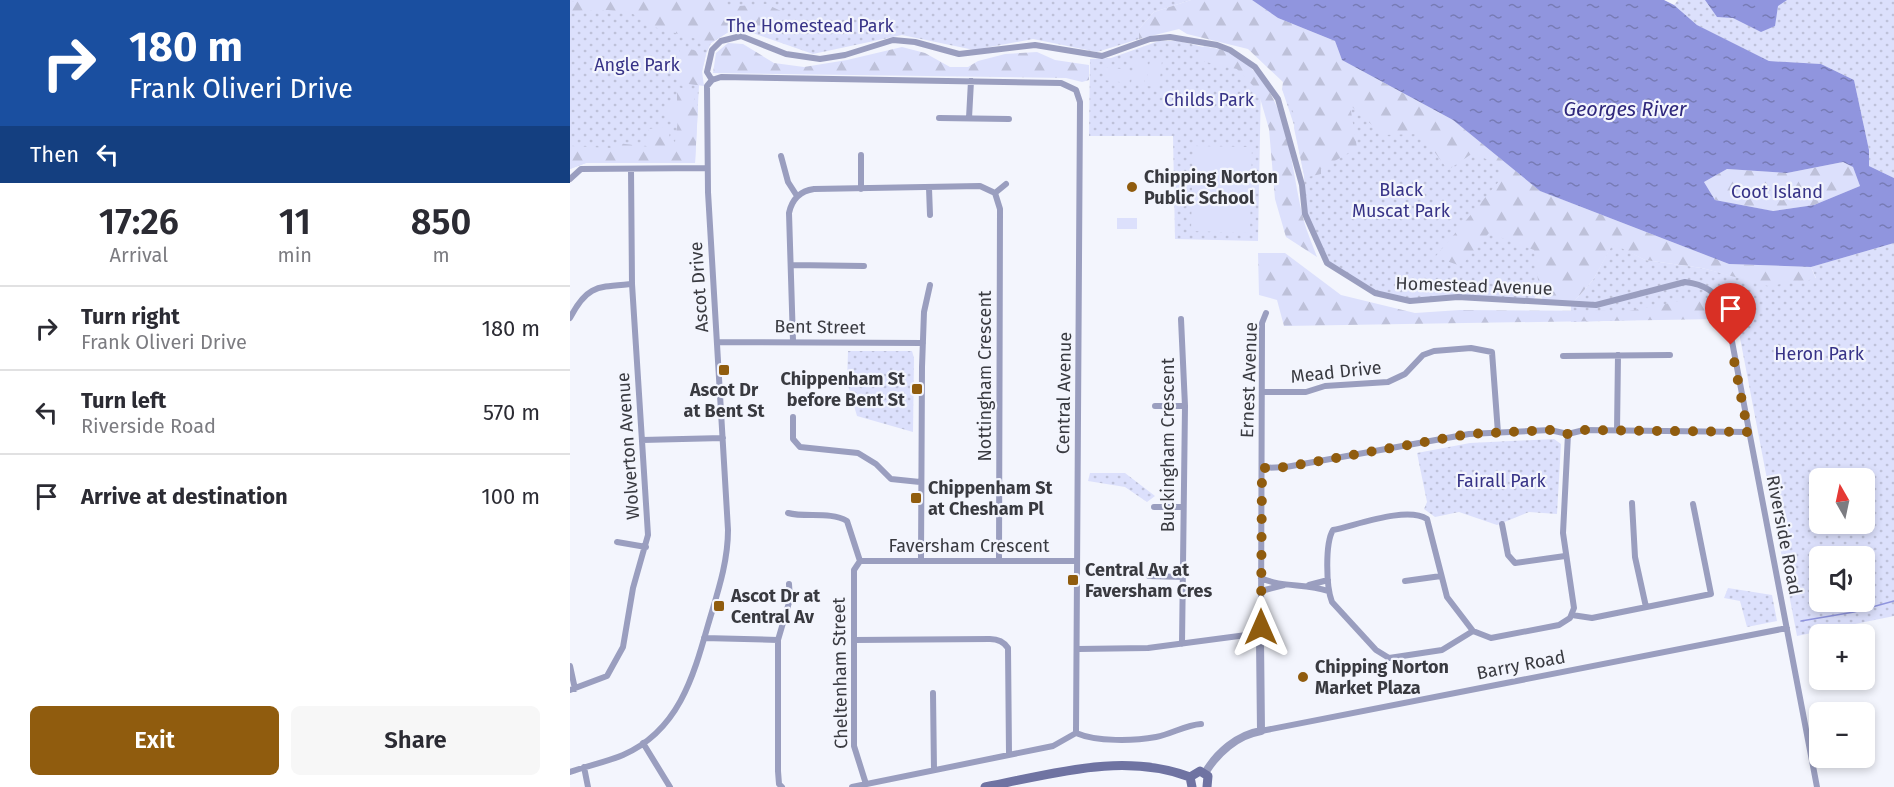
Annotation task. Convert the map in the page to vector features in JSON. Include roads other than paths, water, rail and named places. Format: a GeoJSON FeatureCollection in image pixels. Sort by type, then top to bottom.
{"type":"FeatureCollection","features":[{"type":"Feature","properties":{"kind":"main road"},"geometry":{"type":"LineString","coordinates":[[985,787],[1115,764],[1159,767],[1190,777]]}},
{"type":"Feature","properties":{"kind":"main road"},"geometry":{"type":"LineString","coordinates":[[1190,777],[1197,771],[1205,773],[1209,779],[1208,786]]}},
{"type":"Feature","properties":{"kind":"main road"},"geometry":{"type":"LineString","coordinates":[[1190,777],[1192,787]]}},
{"type":"Feature","properties":{"kind":"street","name":"Homestead Avenue"},"geometry":{"type":"LineString","coordinates":[[712,80],[707,72],[712,50],[721,41],[735,36],[747,37],[786,54],[820,59],[844,55],[893,40],[915,42],[959,54],[1035,45],[1102,56],[1150,39],[1170,37],[1217,45],[1230,50],[1256,67],[1278,99],[1302,184],[1305,214],[1327,263],[1375,293],[1410,301],[1458,297],[1596,305],[1685,282],[1700,284],[1714,293]]}},
{"type":"Feature","properties":{"kind":"street"},"geometry":{"type":"LineString","coordinates":[[712,80],[721,77],[971,81],[969,118]]}},
{"type":"Feature","properties":{"kind":"street","name":"Ascot Drive"},"geometry":{"type":"LineString","coordinates":[[570,772],[621,756],[644,744],[681,704],[690,686],[705,638],[727,547],[707,168],[706,86],[712,80]]}},
{"type":"Feature","properties":{"kind":"street","name":"Central Avenue"},"geometry":{"type":"LineString","coordinates":[[971,81],[1061,83],[1076,90],[1080,102],[1076,733]]}},
{"type":"Feature","properties":{"kind":"street"},"geometry":{"type":"LineString","coordinates":[[939,118],[1009,119]]}},
{"type":"Feature","properties":{"kind":"street"},"geometry":{"type":"LineString","coordinates":[[861,155],[861,189]]}},
{"type":"Feature","properties":{"kind":"street"},"geometry":{"type":"LineString","coordinates":[[781,156],[788,182],[797,196]]}},
{"type":"Feature","properties":{"kind":"street"},"geometry":{"type":"LineString","coordinates":[[570,179],[576,171],[707,168]]}},
{"type":"Feature","properties":{"kind":"street","name":"Wolverton Avenue"},"geometry":{"type":"LineString","coordinates":[[573,689],[607,676],[623,647],[633,588],[648,535],[632,284],[631,169]]}},
{"type":"Feature","properties":{"kind":"street"},"geometry":{"type":"LineString","coordinates":[[793,342],[789,213],[797,196],[814,189],[980,186],[995,193],[1006,183]]}},
{"type":"Feature","properties":{"kind":"street"},"geometry":{"type":"LineString","coordinates":[[929,188],[930,215]]}},
{"type":"Feature","properties":{"kind":"street","name":"Nottingham Crescent"},"geometry":{"type":"LineString","coordinates":[[995,193],[1000,209],[999,561]]}},
{"type":"Feature","properties":{"kind":"street"},"geometry":{"type":"LineString","coordinates":[[792,265],[864,266]]}},
{"type":"Feature","properties":{"kind":"street"},"geometry":{"type":"LineString","coordinates":[[570,318],[579,299],[587,292],[597,287],[632,284]]}},
{"type":"Feature","properties":{"kind":"street"},"geometry":{"type":"LineString","coordinates":[[921,560],[920,482],[924,312],[930,285]]}},
{"type":"Feature","properties":{"kind":"street","name":"Riverside Road"},"geometry":{"type":"LineString","coordinates":[[1714,293],[1726,310],[1817,787]]}},
{"type":"Feature","properties":{"kind":"street","name":"Ernest Avenue"},"geometry":{"type":"LineString","coordinates":[[1261,627],[1262,323],[1266,313]]}},
{"type":"Feature","properties":{"kind":"street","name":"Buckingham Crescent"},"geometry":{"type":"LineString","coordinates":[[1181,319],[1185,406],[1182,644]]}},
{"type":"Feature","properties":{"kind":"street","name":"Bent Street"},"geometry":{"type":"LineString","coordinates":[[717,342],[923,343]]}},
{"type":"Feature","properties":{"kind":"street","name":"Mead Drive"},"geometry":{"type":"LineString","coordinates":[[1262,392],[1306,392],[1325,386],[1388,382],[1406,374],[1423,355],[1434,351],[1471,348],[1492,352],[1497,433]]}},
{"type":"Feature","properties":{"kind":"street"},"geometry":{"type":"LineString","coordinates":[[1617,431],[1618,355]]}},
{"type":"Feature","properties":{"kind":"street"},"geometry":{"type":"LineString","coordinates":[[1563,356],[1670,355]]}},
{"type":"Feature","properties":{"kind":"street"},"geometry":{"type":"LineString","coordinates":[[1155,406],[1185,406]]}},
{"type":"Feature","properties":{"kind":"street"},"geometry":{"type":"LineString","coordinates":[[793,417],[794,439],[800,447],[850,451],[869,458],[891,479],[920,482]]}},
{"type":"Feature","properties":{"kind":"street"},"geometry":{"type":"LineString","coordinates":[[1262,468],[1286,467],[1469,434],[1550,430],[1568,434],[1584,430],[1748,432]]}},
{"type":"Feature","properties":{"kind":"street"},"geometry":{"type":"LineString","coordinates":[[1473,631],[1442,650],[1389,658],[1376,650],[1337,608],[1328,591],[1328,538],[1334,530],[1407,514],[1420,514],[1428,519],[1447,597],[1473,631],[1491,638],[1560,625],[1572,615],[1574,601],[1563,533],[1568,434]]}},
{"type":"Feature","properties":{"kind":"street"},"geometry":{"type":"LineString","coordinates":[[642,440],[723,438]]}},
{"type":"Feature","properties":{"kind":"street"},"geometry":{"type":"LineString","coordinates":[[1632,503],[1635,557],[1646,607]]}},
{"type":"Feature","properties":{"kind":"street"},"geometry":{"type":"LineString","coordinates":[[1572,615],[1592,618],[1712,594],[1694,504]]}},
{"type":"Feature","properties":{"kind":"street"},"geometry":{"type":"LineString","coordinates":[[1154,507],[1182,507]]}},
{"type":"Feature","properties":{"kind":"street"},"geometry":{"type":"LineString","coordinates":[[788,513],[803,517],[835,516],[847,521],[860,561]]}},
{"type":"Feature","properties":{"kind":"street"},"geometry":{"type":"LineString","coordinates":[[1502,524],[1508,555],[1515,563],[1565,556]]}},
{"type":"Feature","properties":{"kind":"street"},"geometry":{"type":"LineString","coordinates":[[617,542],[646,547]]}},
{"type":"Feature","properties":{"kind":"street","name":"Faversham Crescent"},"geometry":{"type":"LineString","coordinates":[[860,561],[1077,561]]}},
{"type":"Feature","properties":{"kind":"street","name":"Cheltenham Street"},"geometry":{"type":"LineString","coordinates":[[860,561],[854,570],[854,746],[866,784]]}},
{"type":"Feature","properties":{"kind":"street"},"geometry":{"type":"LineString","coordinates":[[1149,576],[1183,577]]}},
{"type":"Feature","properties":{"kind":"street"},"geometry":{"type":"LineString","coordinates":[[1406,581],[1441,576]]}},
{"type":"Feature","properties":{"kind":"street"},"geometry":{"type":"LineString","coordinates":[[1261,578],[1284,585]]}},
{"type":"Feature","properties":{"kind":"street"},"geometry":{"type":"LineString","coordinates":[[1261,591],[1284,585],[1309,585],[1328,580]]}},
{"type":"Feature","properties":{"kind":"street"},"geometry":{"type":"LineString","coordinates":[[782,787],[779,784],[778,771],[778,640],[790,599],[789,584]]}},
{"type":"Feature","properties":{"kind":"street"},"geometry":{"type":"LineString","coordinates":[[1309,585],[1328,591]]}},
{"type":"Feature","properties":{"kind":"street"},"geometry":{"type":"LineString","coordinates":[[1078,649],[1137,649],[1257,637],[1266,633],[1261,627]]}},
{"type":"Feature","properties":{"kind":"street","name":"Barry Road"},"geometry":{"type":"LineString","coordinates":[[1205,773],[1217,756],[1230,746],[1245,735],[1261,731],[1787,628]]}},
{"type":"Feature","properties":{"kind":"street"},"geometry":{"type":"LineString","coordinates":[[1257,637],[1261,731]]}},
{"type":"Feature","properties":{"kind":"street"},"geometry":{"type":"LineString","coordinates":[[705,638],[778,640]]}},
{"type":"Feature","properties":{"kind":"street"},"geometry":{"type":"LineString","coordinates":[[854,640],[997,639],[1006,645],[1008,648],[1009,754]]}},
{"type":"Feature","properties":{"kind":"street"},"geometry":{"type":"LineString","coordinates":[[570,666],[573,689]]}},
{"type":"Feature","properties":{"kind":"street"},"geometry":{"type":"LineString","coordinates":[[933,693],[934,770]]}},
{"type":"Feature","properties":{"kind":"street"},"geometry":{"type":"LineString","coordinates":[[852,787],[1053,746],[1076,733],[1086,737],[1133,739],[1157,737],[1188,725],[1201,724]]}},
{"type":"Feature","properties":{"kind":"street"},"geometry":{"type":"LineString","coordinates":[[644,744],[670,787]]}},
{"type":"Feature","properties":{"kind":"street"},"geometry":{"type":"LineString","coordinates":[[584,767],[588,787]]}},
{"type":"Feature","properties":{"kind":"water","name":"Georges River"},"geometry":{"type":"Polygon","coordinates":[[[1252,0],[1664,0],[1674,5],[1697,25],[1769,61],[1821,64],[1854,80],[1869,150],[1869,166],[1894,178],[1894,243],[1811,267],[1729,264],[1540,191],[1453,120],[1342,60],[1335,41],[1278,18],[1252,0]],[[1843,162],[1787,173],[1727,169],[1704,182],[1715,200],[1773,211],[1814,205],[1860,186],[1853,167],[1843,162]]]}},
{"type":"Feature","properties":{"kind":"water"},"geometry":{"type":"Polygon","coordinates":[[[1705,0],[1787,0],[1778,6],[1775,26],[1761,32],[1733,18],[1717,17],[1705,0]]]}},
{"type":"Feature","properties":{"kind":"waterway"},"geometry":{"type":"LineString","coordinates":[[1801,621],[1854,612],[1894,601]]}},
{"type":"Feature","properties":{"kind":"place","name":"Chipping Norton Public School"},"geometry":{"type":"Point","coordinates":[1132,187]}},
{"type":"Feature","properties":{"kind":"place","name":"Ascot Dr at Bent St"},"geometry":{"type":"Point","coordinates":[724,370]}},
{"type":"Feature","properties":{"kind":"place","name":"Chippenham St before Bent St"},"geometry":{"type":"Point","coordinates":[917,389]}},
{"type":"Feature","properties":{"kind":"place","name":"Chippenham St at Chesham Pl"},"geometry":{"type":"Point","coordinates":[916,498]}},
{"type":"Feature","properties":{"kind":"place","name":"Central Av at Faversham Cres"},"geometry":{"type":"Point","coordinates":[1073,580]}},
{"type":"Feature","properties":{"kind":"place","name":"Ascot Dr at Central Av"},"geometry":{"type":"Point","coordinates":[719,606]}},
{"type":"Feature","properties":{"kind":"place","name":"Chipping Norton Market Plaza"},"geometry":{"type":"Point","coordinates":[1303,677]}},
{"type":"Feature","properties":{"kind":"park label","name":"The Homestead Park"},"geometry":{"type":"Point","coordinates":[810,26]}},
{"type":"Feature","properties":{"kind":"park label","name":"Angle Park"},"geometry":{"type":"Point","coordinates":[637,65]}},
{"type":"Feature","properties":{"kind":"park label","name":"Childs Park"},"geometry":{"type":"Point","coordinates":[1209,100]}},
{"type":"Feature","properties":{"kind":"park label","name":"Coot Island"},"geometry":{"type":"Point","coordinates":[1777,192]}},
{"type":"Feature","properties":{"kind":"park label","name":"Black Muscat Park"},"geometry":{"type":"Point","coordinates":[1401,200]}},
{"type":"Feature","properties":{"kind":"park label","name":"Heron Park"},"geometry":{"type":"Point","coordinates":[1819,354]}},
{"type":"Feature","properties":{"kind":"park label","name":"Fairall Park"},"geometry":{"type":"Point","coordinates":[1501,481]}}]}
